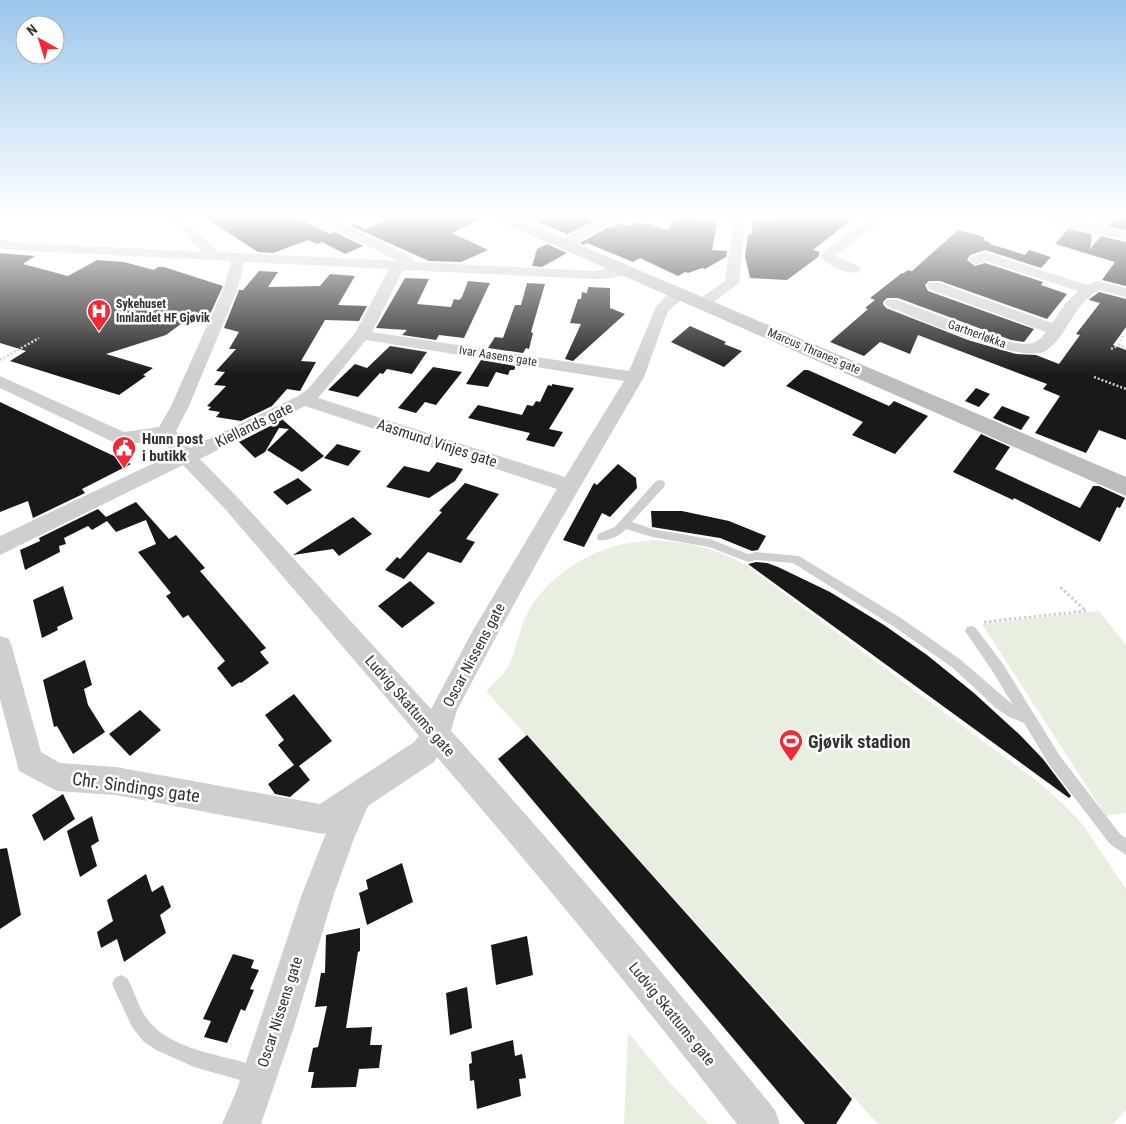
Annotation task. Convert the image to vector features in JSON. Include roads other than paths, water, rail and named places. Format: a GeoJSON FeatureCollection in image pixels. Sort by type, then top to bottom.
{"type":"FeatureCollection","features":[{"type":"Feature","properties":{"kind":"main road","name":"Marcus Thranes gate"},"geometry":{"type":"LineString","coordinates":[[623,269],[1126,486]]}},
{"type":"Feature","properties":{"kind":"street"},"geometry":{"type":"LineString","coordinates":[[0,381],[118,437],[126,439],[166,432],[180,406],[231,288],[235,269]]}},
{"type":"Feature","properties":{"kind":"street","name":"Kiellands gate"},"geometry":{"type":"LineString","coordinates":[[0,546],[185,456],[205,450],[304,400],[314,393],[362,335],[400,269]]}},
{"type":"Feature","properties":{"kind":"street"},"geometry":{"type":"LineString","coordinates":[[476,269],[594,275],[610,274],[621,269]]}},
{"type":"Feature","properties":{"kind":"street"},"geometry":{"type":"LineString","coordinates":[[703,303],[732,283],[734,269]]}},
{"type":"Feature","properties":{"kind":"street"},"geometry":{"type":"LineString","coordinates":[[1025,269],[1088,290],[1097,286],[1126,293]]}},
{"type":"Feature","properties":{"kind":"street"},"geometry":{"type":"LineString","coordinates":[[934,286],[1056,330]]}},
{"type":"Feature","properties":{"kind":"street","name":"Gartnerløkka"},"geometry":{"type":"LineString","coordinates":[[892,303],[1008,346],[1028,350],[1040,348],[1056,330],[1070,307],[1088,290]]}},
{"type":"Feature","properties":{"kind":"street","name":"Oscar Nissens gate"},"geometry":{"type":"LineString","coordinates":[[241,1124],[277,1028],[315,902],[344,824],[358,797],[424,752],[436,736],[450,699],[509,590],[634,378],[661,310],[668,302],[681,294]]}},
{"type":"Feature","properties":{"kind":"street","name":"Ivar Aasens gate"},"geometry":{"type":"LineString","coordinates":[[362,335],[634,378]]}},
{"type":"Feature","properties":{"kind":"street","name":"Aasmund Vinjes gate"},"geometry":{"type":"LineString","coordinates":[[304,400],[570,486]]}},
{"type":"Feature","properties":{"kind":"street","name":"Ludvig Skattums gate"},"geometry":{"type":"LineString","coordinates":[[166,432],[185,456],[233,505],[523,833],[684,1027],[761,1124]]}},
{"type":"Feature","properties":{"kind":"street","name":"Chr. Sindings gate"},"geometry":{"type":"LineString","coordinates":[[0,647],[28,761],[57,777],[116,782],[323,819],[358,797]]}},
{"type":"Feature","properties":{"kind":"lane"},"geometry":{"type":"LineString","coordinates":[[602,536],[619,530],[660,484]]}},
{"type":"Feature","properties":{"kind":"lane"},"geometry":{"type":"LineString","coordinates":[[624,524],[652,533],[710,543],[748,558],[756,556],[795,559],[897,622],[957,664],[1001,704],[1014,713],[1028,718]]}},
{"type":"Feature","properties":{"kind":"lane"},"geometry":{"type":"LineString","coordinates":[[971,631],[998,668],[1055,760],[1095,815],[1115,839],[1126,847]]}},
{"type":"Feature","properties":{"kind":"lane"},"geometry":{"type":"LineString","coordinates":[[121,984],[129,995],[141,1026],[154,1041],[176,1051],[259,1076]]}},
{"type":"Feature","properties":{"kind":"place","name":"Sykehuset Innlandet HF Gjøvik"},"geometry":{"type":"Point","coordinates":[99,332]}},
{"type":"Feature","properties":{"kind":"place","name":"Hunn post i butikk"},"geometry":{"type":"Point","coordinates":[124,469]}},
{"type":"Feature","properties":{"kind":"place","name":"Gjøvik stadion"},"geometry":{"type":"Point","coordinates":[791,762]}}]}
